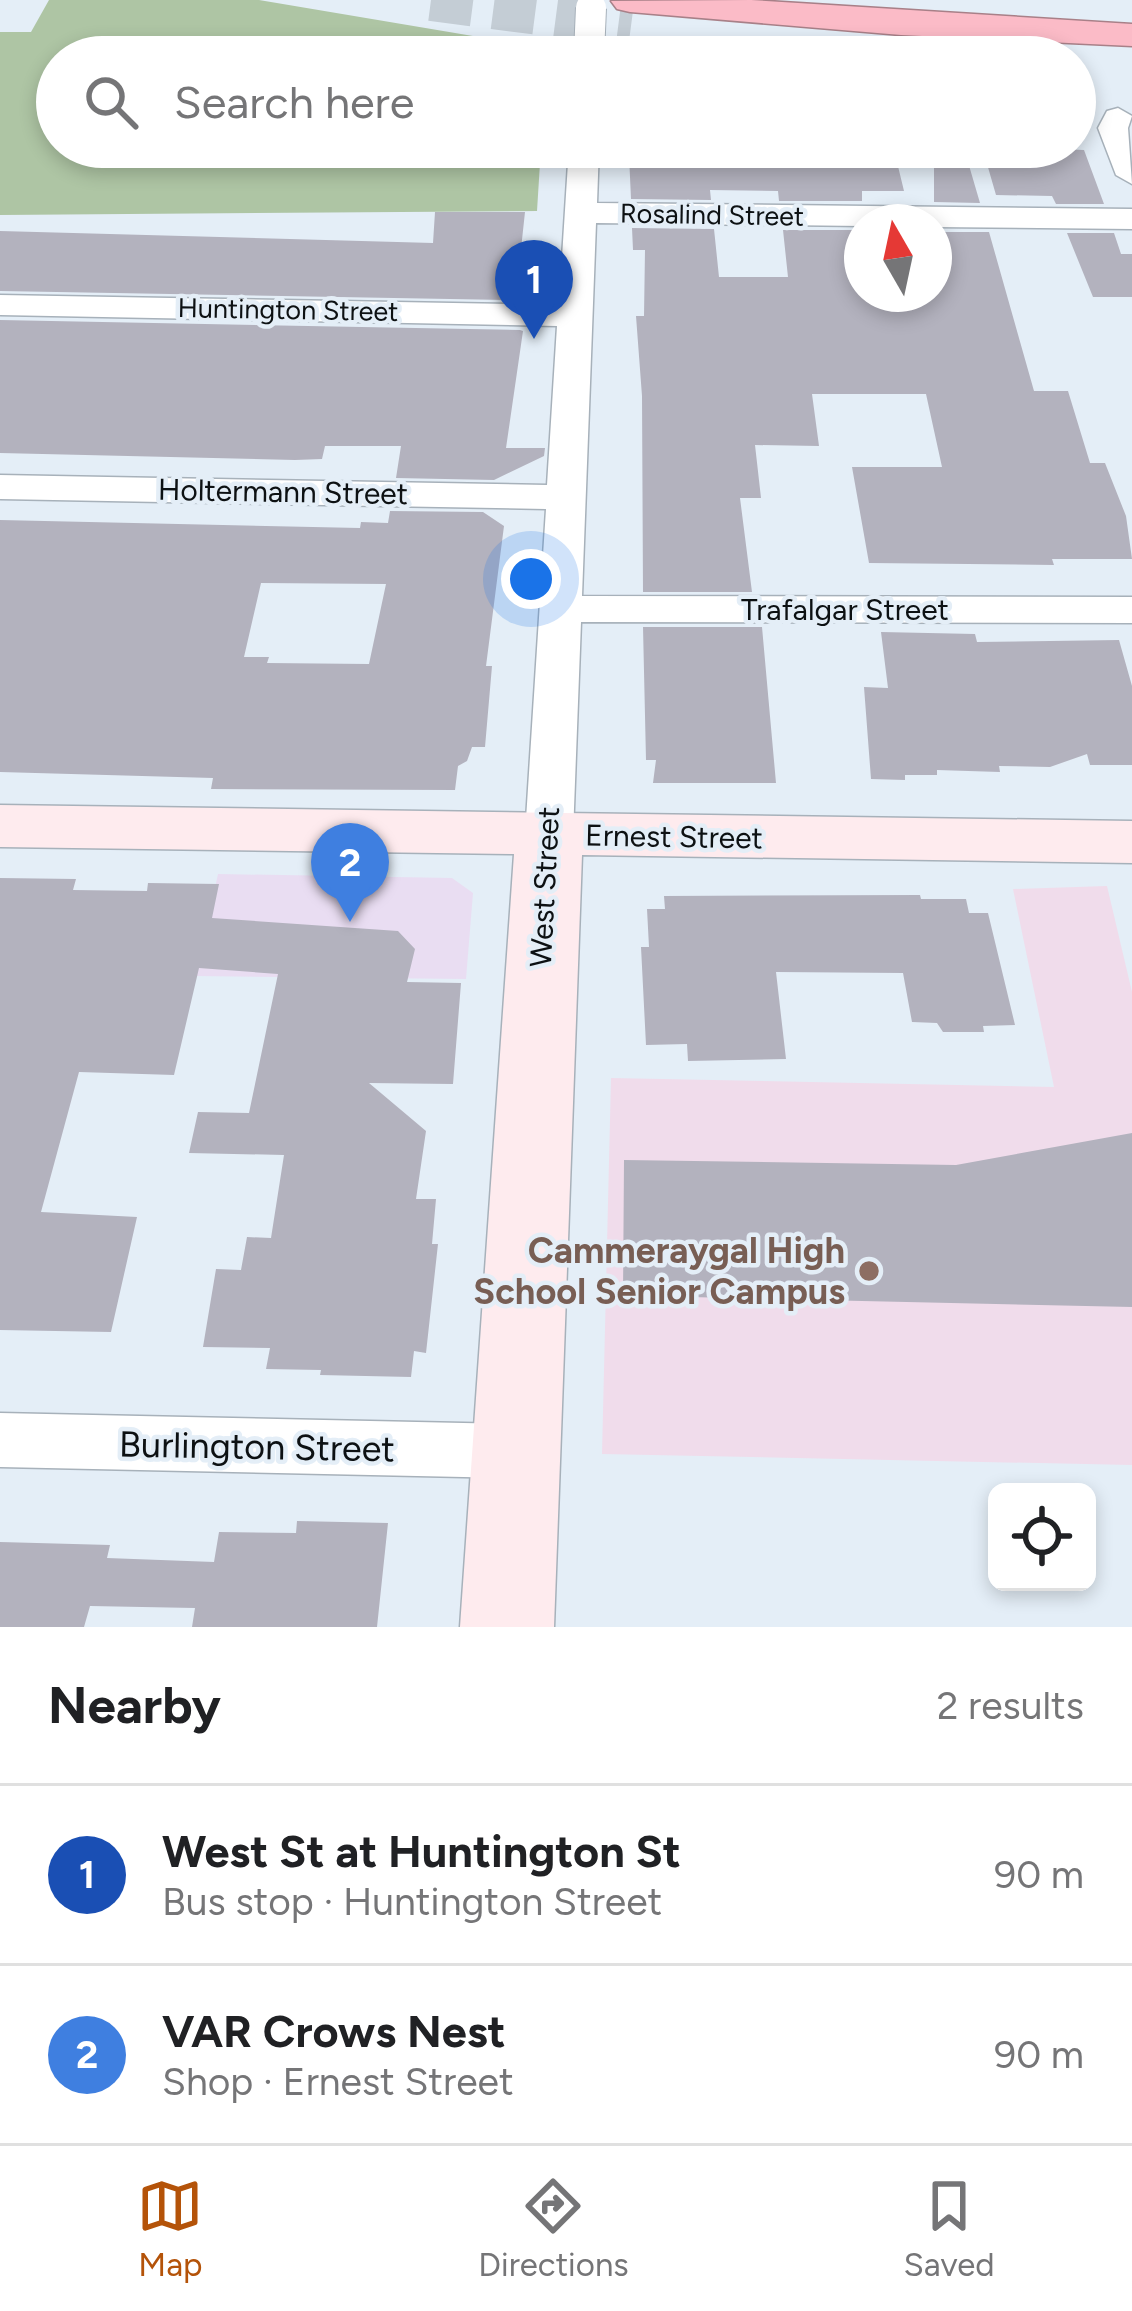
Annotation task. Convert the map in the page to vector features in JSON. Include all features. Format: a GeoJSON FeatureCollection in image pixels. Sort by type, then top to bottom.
{"type":"FeatureCollection","features":[{"type":"Feature","properties":{"kind":"highway"},"geometry":{"type":"LineString","coordinates":[[758,0],[1132,21]]}},
{"type":"Feature","properties":{"kind":"highway"},"geometry":{"type":"LineString","coordinates":[[631,14],[1132,34]]}},
{"type":"Feature","properties":{"kind":"highway"},"geometry":{"type":"LineString","coordinates":[[631,14],[843,36]]}},
{"type":"Feature","properties":{"kind":"highway"},"geometry":{"type":"LineString","coordinates":[[1096,59],[1132,61]]}},
{"type":"Feature","properties":{"kind":"street"},"geometry":{"type":"LineString","coordinates":[[590,36],[592,0]]}},
{"type":"Feature","properties":{"kind":"street"},"geometry":{"type":"LineString","coordinates":[[1118,117],[1113,128],[1132,176]]}},
{"type":"Feature","properties":{"kind":"street","name":"West Street"},"geometry":{"type":"LineString","coordinates":[[507,1627],[583,168]]}},
{"type":"Feature","properties":{"kind":"street","name":"Rosalind Street"},"geometry":{"type":"LineString","coordinates":[[580,212],[1132,219]]}},
{"type":"Feature","properties":{"kind":"street","name":"Huntington Street"},"geometry":{"type":"LineString","coordinates":[[0,305],[575,316]]}},
{"type":"Feature","properties":{"kind":"street","name":"Holtermann Street"},"geometry":{"type":"LineString","coordinates":[[0,487],[566,497]]}},
{"type":"Feature","properties":{"kind":"street","name":"Trafalgar Street"},"geometry":{"type":"LineString","coordinates":[[559,609],[1132,610]]}},
{"type":"Feature","properties":{"kind":"street","name":"Ernest Street"},"geometry":{"type":"LineString","coordinates":[[0,826],[1132,842]]}},
{"type":"Feature","properties":{"kind":"street","name":"Burlington Street"},"geometry":{"type":"LineString","coordinates":[[0,1440],[514,1451]]}},
{"type":"Feature","properties":{"kind":"shaded area"},"geometry":{"type":"Polygon","coordinates":[[[218,874],[452,878],[473,893],[466,979],[195,976],[218,874]]]}},
{"type":"Feature","properties":{"kind":"shaded area","name":"Cammeraygal High School Senior Campus"},"geometry":{"type":"Polygon","coordinates":[[[1107,886],[1132,992],[1132,1465],[602,1454],[611,1078],[1054,1087],[1013,889],[1107,886]]]}},
{"type":"Feature","properties":{"kind":"green space"},"geometry":{"type":"Polygon","coordinates":[[[49,0],[259,0],[473,36],[36,36],[36,168],[540,168],[537,211],[0,215],[0,32],[31,32],[49,0]]]}},
{"type":"Feature","properties":{"kind":"building"},"geometry":{"type":"Polygon","coordinates":[[[630,168],[898,168],[904,191],[862,191],[862,201],[779,201],[778,191],[710,190],[711,200],[631,199],[630,168]]]}},
{"type":"Feature","properties":{"kind":"building"},"geometry":{"type":"Polygon","coordinates":[[[934,168],[970,168],[980,203],[934,202],[934,168]]]}},
{"type":"Feature","properties":{"kind":"building"},"geometry":{"type":"Polygon","coordinates":[[[988,168],[1091,168],[1104,204],[1056,204],[1052,196],[996,195],[988,168]]]}},
{"type":"Feature","properties":{"kind":"building"},"geometry":{"type":"Polygon","coordinates":[[[435,212],[525,212],[521,249],[513,248],[506,300],[0,291],[0,231],[433,243],[435,212]]]}},
{"type":"Feature","properties":{"kind":"building"},"geometry":{"type":"Polygon","coordinates":[[[632,228],[714,229],[719,277],[788,277],[783,230],[844,230],[844,312],[952,312],[952,232],[989,232],[1034,391],[1068,391],[1090,463],[1105,463],[1126,516],[1132,559],[1052,559],[1054,565],[869,563],[852,467],[942,467],[926,394],[812,394],[819,446],[755,445],[761,498],[740,498],[752,592],[643,592],[642,396],[636,316],[644,316],[645,250],[633,250],[632,228]]]}},
{"type":"Feature","properties":{"kind":"building"},"geometry":{"type":"Polygon","coordinates":[[[1067,233],[1114,233],[1121,254],[1132,254],[1132,297],[1093,297],[1067,233]]]}},
{"type":"Feature","properties":{"kind":"building"},"geometry":{"type":"Polygon","coordinates":[[[0,320],[520,330],[506,448],[545,448],[544,456],[494,480],[396,478],[401,446],[325,446],[322,459],[295,460],[0,453],[0,320]]]}},
{"type":"Feature","properties":{"kind":"building"},"geometry":{"type":"Polygon","coordinates":[[[390,511],[483,512],[504,526],[486,666],[492,666],[485,747],[472,747],[467,761],[458,766],[455,790],[211,789],[213,778],[0,772],[0,520],[360,528],[361,522],[388,523],[390,511]],[[261,583],[244,657],[269,657],[267,663],[369,664],[386,584],[261,583]]]}},
{"type":"Feature","properties":{"kind":"building"},"geometry":{"type":"Polygon","coordinates":[[[643,627],[762,627],[776,783],[653,783],[656,760],[646,760],[643,627]]]}},
{"type":"Feature","properties":{"kind":"building"},"geometry":{"type":"Polygon","coordinates":[[[881,632],[975,634],[977,642],[1119,640],[1132,686],[1132,765],[1090,765],[1087,754],[1050,767],[999,766],[1000,772],[937,770],[937,775],[905,775],[905,780],[871,779],[864,687],[888,688],[881,632]]]}},
{"type":"Feature","properties":{"kind":"building"},"geometry":{"type":"Polygon","coordinates":[[[0,878],[76,879],[73,890],[147,891],[148,883],[219,884],[212,918],[398,931],[415,949],[407,982],[461,983],[453,1084],[369,1083],[426,1131],[416,1199],[436,1199],[432,1244],[438,1244],[426,1353],[414,1351],[411,1377],[266,1369],[270,1348],[203,1347],[216,1269],[241,1270],[247,1237],[271,1238],[284,1155],[189,1153],[198,1112],[249,1113],[278,974],[199,968],[174,1075],[79,1072],[41,1212],[137,1217],[111,1332],[0,1330],[0,878]]]}},
{"type":"Feature","properties":{"kind":"building"},"geometry":{"type":"Polygon","coordinates":[[[920,895],[921,899],[966,899],[969,913],[988,913],[1015,1025],[983,1026],[984,1032],[943,1032],[937,1023],[912,1022],[903,973],[776,972],[786,1059],[688,1061],[687,1044],[646,1045],[641,947],[649,947],[647,909],[665,909],[664,896],[920,895]]]}},
{"type":"Feature","properties":{"kind":"building"},"geometry":{"type":"Polygon","coordinates":[[[1132,1133],[1132,1307],[689,1297],[689,1303],[623,1296],[624,1160],[956,1165],[1132,1133]]]}},
{"type":"Feature","properties":{"kind":"building"},"geometry":{"type":"Polygon","coordinates":[[[297,1521],[388,1523],[377,1627],[192,1627],[195,1608],[90,1606],[84,1627],[0,1627],[0,1542],[110,1545],[107,1558],[214,1562],[219,1532],[296,1533],[297,1521]]]}},
{"type":"Feature","properties":{"kind":"tunnel"},"geometry":{"type":"LineString","coordinates":[[431,0],[631,26]]}},
{"type":"Feature","properties":{"kind":"place","name":"West St at Huntington St"},"geometry":{"type":"Point","coordinates":[534,339]}},
{"type":"Feature","properties":{"kind":"place","name":"VAR Crows Nest"},"geometry":{"type":"Point","coordinates":[350,922]}},
{"type":"Feature","properties":{"kind":"place","name":"Cammeraygal High School Senior Campus"},"geometry":{"type":"Point","coordinates":[869,1271]}}]}
